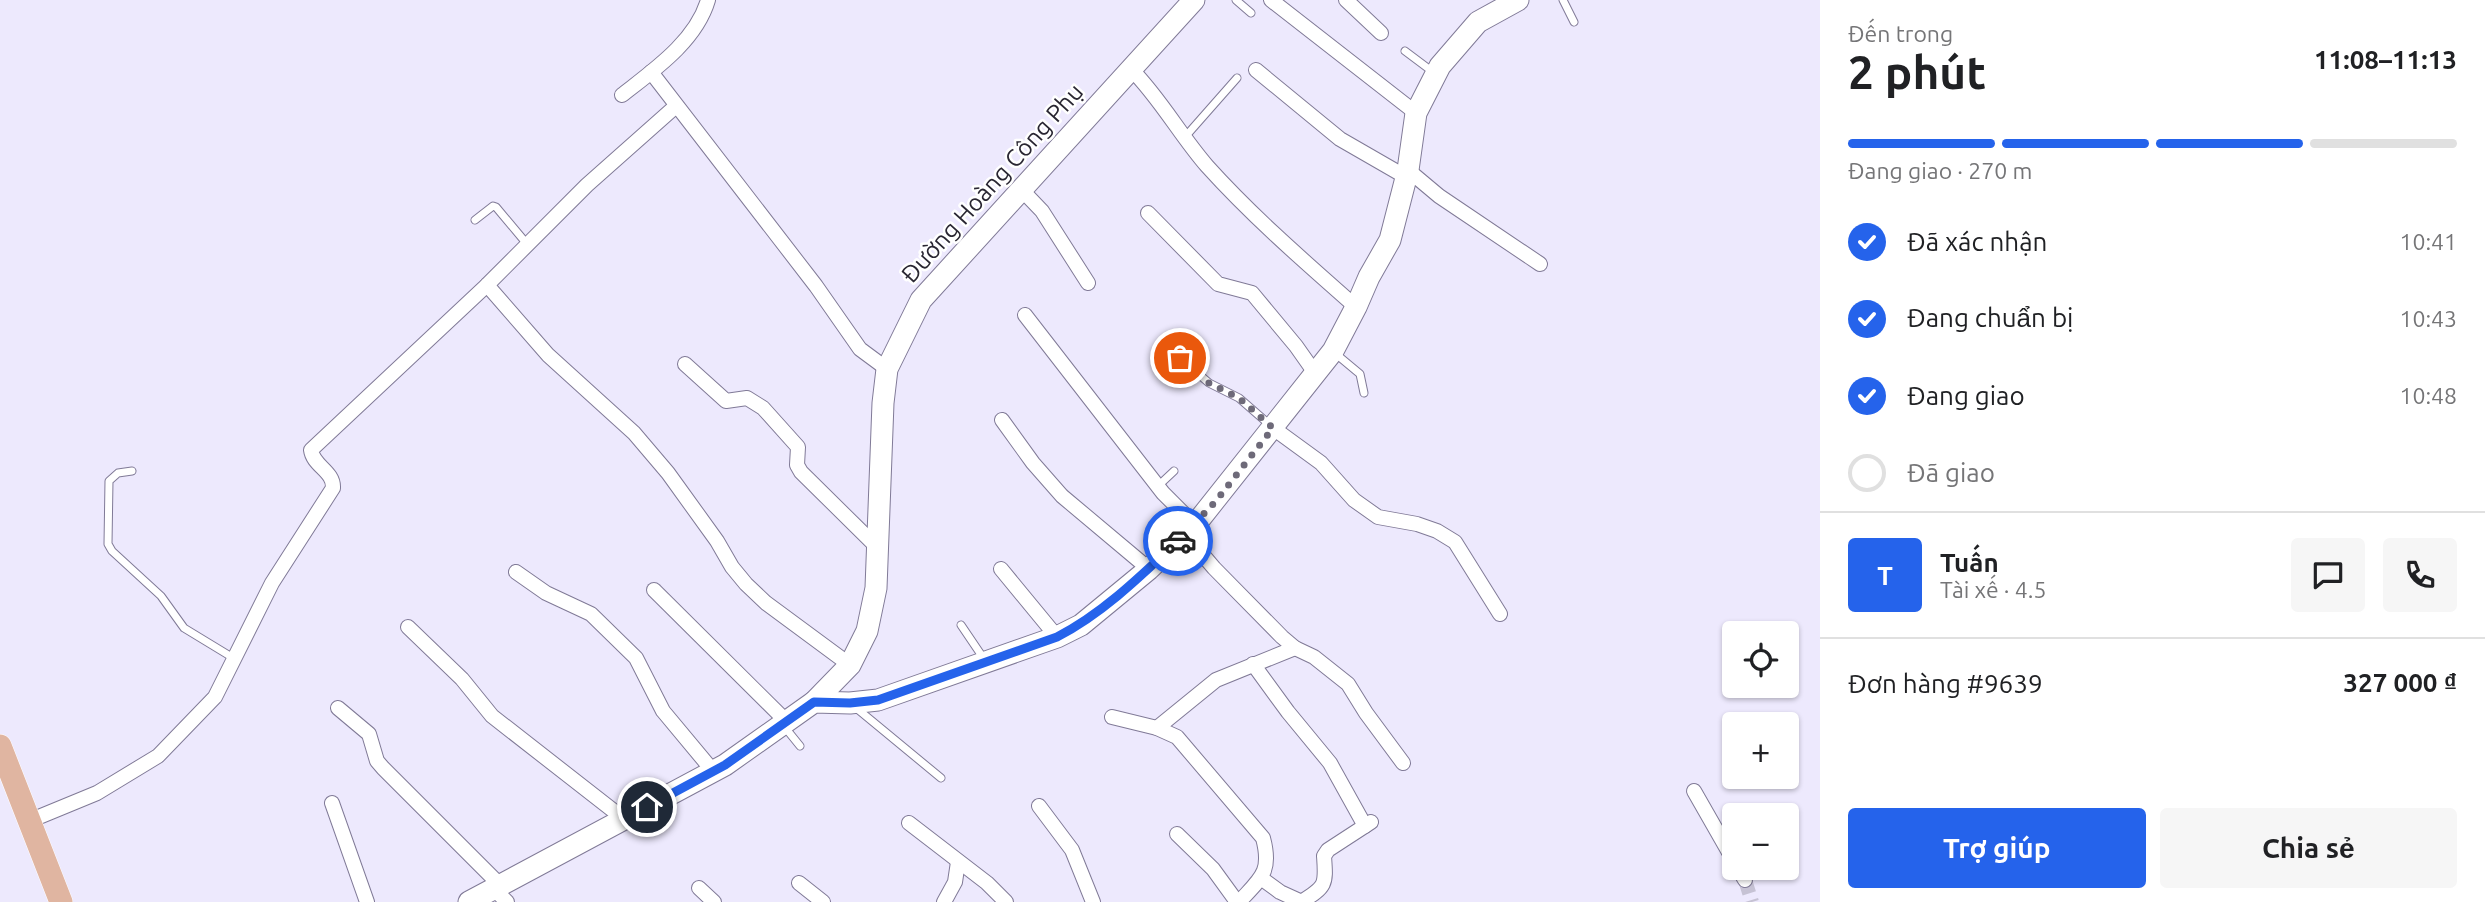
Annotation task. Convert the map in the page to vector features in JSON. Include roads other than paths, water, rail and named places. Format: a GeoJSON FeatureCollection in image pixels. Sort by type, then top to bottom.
{"type":"FeatureCollection","features":[{"type":"Feature","properties":{"kind":"main road"},"geometry":{"type":"LineString","coordinates":[[0,746],[61,902]]}},
{"type":"Feature","properties":{"kind":"street"},"geometry":{"type":"LineString","coordinates":[[622,95],[666,60],[699,21],[708,0]]}},
{"type":"Feature","properties":{"kind":"street","name":"Đường Hoàng Công Phụ"},"geometry":{"type":"LineString","coordinates":[[469,902],[500,892],[624,819],[713,771],[814,702],[850,665],[867,631],[876,588],[883,403],[887,369],[921,300],[1020,188],[1194,0]]}},
{"type":"Feature","properties":{"kind":"street"},"geometry":{"type":"LineString","coordinates":[[1271,0],[1416,113]]}},
{"type":"Feature","properties":{"kind":"street"},"geometry":{"type":"LineString","coordinates":[[1346,0],[1381,33]]}},
{"type":"Feature","properties":{"kind":"street"},"geometry":{"type":"LineString","coordinates":[[814,702],[850,703],[878,700],[1057,637],[1081,625],[1149,569],[1190,529],[1333,351],[1368,277],[1390,240],[1407,174],[1416,113],[1436,74],[1478,22],[1518,0]]}},
{"type":"Feature","properties":{"kind":"street"},"geometry":{"type":"LineString","coordinates":[[1130,69],[1152,90],[1185,137],[1230,191],[1356,307]]}},
{"type":"Feature","properties":{"kind":"street"},"geometry":{"type":"LineString","coordinates":[[1256,70],[1340,139],[1407,174],[1540,264]]}},
{"type":"Feature","properties":{"kind":"street"},"geometry":{"type":"LineString","coordinates":[[651,72],[816,286],[860,349],[887,369]]}},
{"type":"Feature","properties":{"kind":"street"},"geometry":{"type":"LineString","coordinates":[[29,821],[97,793],[158,756],[215,696],[272,583],[333,488],[332,478],[314,459],[311,450],[487,285],[587,185],[676,106]]}},
{"type":"Feature","properties":{"kind":"street"},"geometry":{"type":"LineString","coordinates":[[1020,188],[1042,211],[1088,283]]}},
{"type":"Feature","properties":{"kind":"street"},"geometry":{"type":"LineString","coordinates":[[1149,213],[1218,284],[1252,293],[1315,373]]}},
{"type":"Feature","properties":{"kind":"street"},"geometry":{"type":"LineString","coordinates":[[487,285],[548,355],[634,433],[668,473],[717,541],[732,567],[747,584],[766,603],[850,665]]}},
{"type":"Feature","properties":{"kind":"street"},"geometry":{"type":"LineString","coordinates":[[1025,315],[1158,486],[1190,529],[1214,568],[1295,648],[1314,657],[1348,684],[1403,763]]}},
{"type":"Feature","properties":{"kind":"street"},"geometry":{"type":"LineString","coordinates":[[685,364],[726,401],[747,398],[763,408],[798,447],[797,465],[801,472],[877,547]]}},
{"type":"Feature","properties":{"kind":"street"},"geometry":{"type":"LineString","coordinates":[[1002,420],[1032,463],[1062,496],[1149,569]]}},
{"type":"Feature","properties":{"kind":"street"},"geometry":{"type":"LineString","coordinates":[[1273,428],[1321,463],[1354,500],[1378,517],[1437,531],[1455,542],[1500,614]]}},
{"type":"Feature","properties":{"kind":"street"},"geometry":{"type":"LineString","coordinates":[[1001,569],[1057,637]]}},
{"type":"Feature","properties":{"kind":"street"},"geometry":{"type":"LineString","coordinates":[[516,572],[546,593],[591,614],[636,658],[663,711],[713,771]]}},
{"type":"Feature","properties":{"kind":"street"},"geometry":{"type":"LineString","coordinates":[[654,590],[785,723]]}},
{"type":"Feature","properties":{"kind":"street"},"geometry":{"type":"LineString","coordinates":[[408,627],[462,679],[492,716],[624,819]]}},
{"type":"Feature","properties":{"kind":"street"},"geometry":{"type":"LineString","coordinates":[[1157,728],[1216,680],[1295,648]]}},
{"type":"Feature","properties":{"kind":"street"},"geometry":{"type":"LineString","coordinates":[[1253,664],[1288,712],[1331,763],[1368,824],[1328,850],[1324,856],[1325,881],[1315,894],[1301,902],[1280,892],[1261,878]]}},
{"type":"Feature","properties":{"kind":"street"},"geometry":{"type":"LineString","coordinates":[[338,708],[369,734],[377,761],[500,892]]}},
{"type":"Feature","properties":{"kind":"street"},"geometry":{"type":"LineString","coordinates":[[1112,718],[1157,728],[1177,737],[1263,838],[1268,858],[1261,878],[1238,902],[1213,869],[1177,834]]}},
{"type":"Feature","properties":{"kind":"street"},"geometry":{"type":"LineString","coordinates":[[1694,791],[1722,840]]}},
{"type":"Feature","properties":{"kind":"street"},"geometry":{"type":"LineString","coordinates":[[332,803],[367,902]]}},
{"type":"Feature","properties":{"kind":"street"},"geometry":{"type":"LineString","coordinates":[[1039,806],[1073,849],[1093,902]]}},
{"type":"Feature","properties":{"kind":"street"},"geometry":{"type":"LineString","coordinates":[[909,823],[986,883],[1006,902]]}},
{"type":"Feature","properties":{"kind":"street"},"geometry":{"type":"LineString","coordinates":[[944,902],[955,882],[958,862]]}},
{"type":"Feature","properties":{"kind":"street"},"geometry":{"type":"LineString","coordinates":[[800,883],[822,902]]}},
{"type":"Feature","properties":{"kind":"street"},"geometry":{"type":"LineString","coordinates":[[699,888],[714,902]]}},
{"type":"Feature","properties":{"kind":"lane"},"geometry":{"type":"LineString","coordinates":[[1236,0],[1251,13]]}},
{"type":"Feature","properties":{"kind":"lane"},"geometry":{"type":"LineString","coordinates":[[1563,0],[1574,22]]}},
{"type":"Feature","properties":{"kind":"lane"},"geometry":{"type":"LineString","coordinates":[[1405,51],[1436,74]]}},
{"type":"Feature","properties":{"kind":"lane"},"geometry":{"type":"LineString","coordinates":[[1185,137],[1237,78]]}},
{"type":"Feature","properties":{"kind":"lane"},"geometry":{"type":"LineString","coordinates":[[475,220],[493,206],[496,207],[527,245]]}},
{"type":"Feature","properties":{"kind":"lane"},"geometry":{"type":"LineString","coordinates":[[1166,346],[1209,383],[1245,402],[1273,428]]}},
{"type":"Feature","properties":{"kind":"lane"},"geometry":{"type":"LineString","coordinates":[[1333,351],[1360,374],[1364,393]]}},
{"type":"Feature","properties":{"kind":"lane"},"geometry":{"type":"LineString","coordinates":[[132,471],[118,473],[109,481],[108,544],[117,557],[161,596],[184,628],[235,660]]}},
{"type":"Feature","properties":{"kind":"lane"},"geometry":{"type":"LineString","coordinates":[[1158,486],[1174,471]]}},
{"type":"Feature","properties":{"kind":"lane"},"geometry":{"type":"LineString","coordinates":[[961,625],[986,662]]}},
{"type":"Feature","properties":{"kind":"lane"},"geometry":{"type":"LineString","coordinates":[[850,703],[941,778]]}},
{"type":"Feature","properties":{"kind":"lane"},"geometry":{"type":"LineString","coordinates":[[785,723],[800,746]]}},
{"type":"Feature","properties":{"kind":"tunnel"},"geometry":{"type":"LineString","coordinates":[[1745,880],[1752,902]]}}]}
